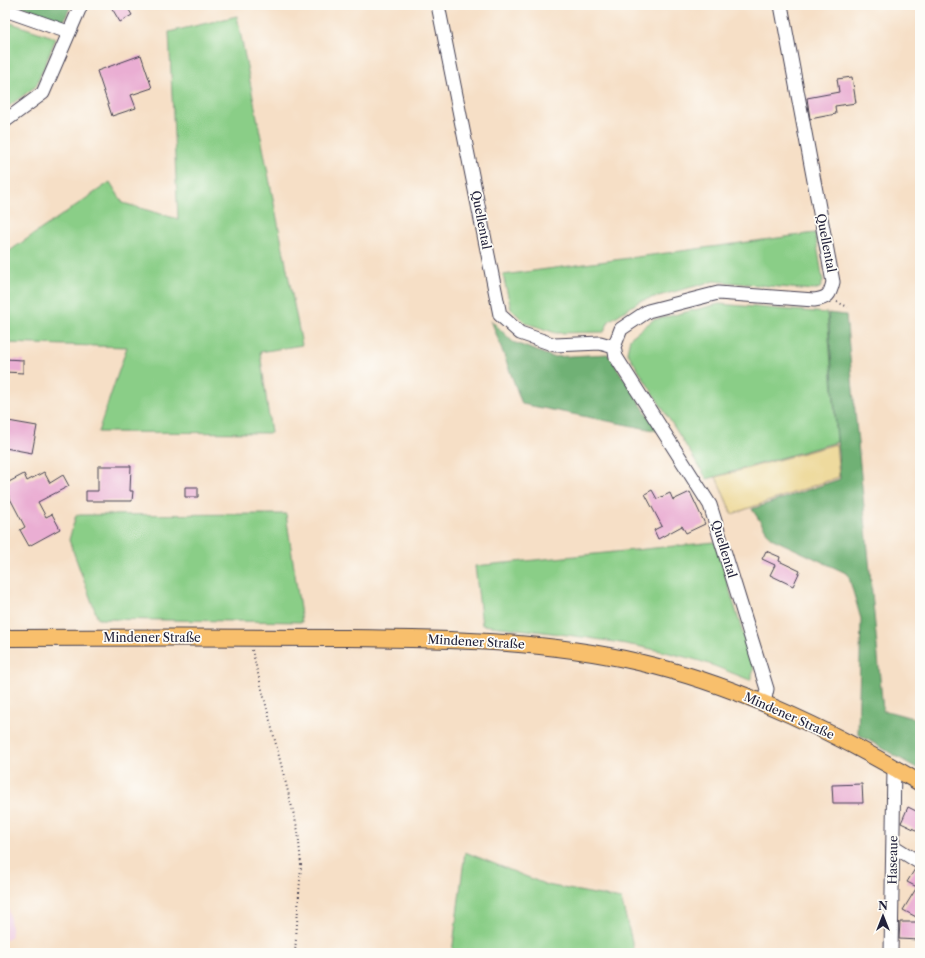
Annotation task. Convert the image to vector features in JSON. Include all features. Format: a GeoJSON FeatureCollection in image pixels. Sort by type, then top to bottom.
{"type":"FeatureCollection","features":[{"type":"Feature","properties":{"kind":"main road","name":"Mindener Straße"},"geometry":{"type":"LineString","coordinates":[[5,638],[249,637],[441,639],[508,642],[573,651],[637,662],[691,676],[764,703],[827,732],[894,767],[920,783]]}},
{"type":"Feature","properties":{"kind":"street"},"geometry":{"type":"LineString","coordinates":[[5,121],[43,93],[68,32],[81,5]]}},
{"type":"Feature","properties":{"kind":"street","name":"Quellental"},"geometry":{"type":"LineString","coordinates":[[438,5],[500,315],[520,333],[555,345],[600,343],[614,347]]}},
{"type":"Feature","properties":{"kind":"street","name":"Quellental"},"geometry":{"type":"LineString","coordinates":[[764,703],[767,690],[710,506],[616,357],[614,347],[621,329],[648,311],[718,293],[814,300],[824,298],[831,291],[833,282],[781,5]]}},
{"type":"Feature","properties":{"kind":"street"},"geometry":{"type":"LineString","coordinates":[[5,10],[68,32]]}},
{"type":"Feature","properties":{"kind":"street","name":"Haseaue"},"geometry":{"type":"LineString","coordinates":[[891,953],[894,767]]}},
{"type":"Feature","properties":{"kind":"street"},"geometry":{"type":"LineString","coordinates":[[893,846],[920,863]]}},
{"type":"Feature","properties":{"kind":"path"},"geometry":{"type":"LineString","coordinates":[[249,637],[298,831],[301,865],[295,953]]}},
{"type":"Feature","properties":{"kind":"shaded area"},"geometry":{"type":"Polygon","coordinates":[[[5,875],[12,936],[5,940],[5,875]]]}},
{"type":"Feature","properties":{"kind":"green space"},"geometry":{"type":"Polygon","coordinates":[[[17,5],[71,5],[64,21],[17,5]]]}},
{"type":"Feature","properties":{"kind":"green space"},"geometry":{"type":"Polygon","coordinates":[[[237,16],[302,345],[260,352],[271,433],[98,432],[127,347],[5,343],[5,254],[110,182],[123,203],[178,219],[169,32],[237,16]]]}},
{"type":"Feature","properties":{"kind":"green space"},"geometry":{"type":"Polygon","coordinates":[[[5,21],[56,38],[36,86],[5,109],[5,21]]]}},
{"type":"Feature","properties":{"kind":"green space"},"geometry":{"type":"Polygon","coordinates":[[[815,233],[823,281],[820,288],[813,290],[714,281],[640,301],[609,321],[604,332],[556,333],[526,323],[511,309],[503,275],[815,233]]]}},
{"type":"Feature","properties":{"kind":"green space"},"geometry":{"type":"Polygon","coordinates":[[[719,304],[827,313],[837,442],[707,479],[627,352],[630,338],[653,320],[719,304]]]}},
{"type":"Feature","properties":{"kind":"green space"},"geometry":{"type":"Polygon","coordinates":[[[828,313],[846,315],[883,710],[920,720],[920,770],[858,734],[861,619],[848,574],[771,538],[752,509],[840,479],[828,313]]]}},
{"type":"Feature","properties":{"kind":"green space"},"geometry":{"type":"Polygon","coordinates":[[[491,320],[513,342],[552,357],[608,354],[658,431],[522,404],[491,320]]]}},
{"type":"Feature","properties":{"kind":"green space"},"geometry":{"type":"Polygon","coordinates":[[[286,514],[302,622],[98,619],[69,540],[76,515],[286,514]]]}},
{"type":"Feature","properties":{"kind":"green space"},"geometry":{"type":"Polygon","coordinates":[[[715,542],[754,670],[750,680],[700,661],[667,652],[588,638],[482,625],[475,566],[715,542]]]}},
{"type":"Feature","properties":{"kind":"green space"},"geometry":{"type":"Polygon","coordinates":[[[465,852],[547,885],[621,899],[635,953],[452,953],[465,852]]]}},
{"type":"Feature","properties":{"kind":"sand"},"geometry":{"type":"Polygon","coordinates":[[[836,444],[839,477],[732,514],[716,477],[836,444]]]}},
{"type":"Feature","properties":{"kind":"building"},"geometry":{"type":"Polygon","coordinates":[[[110,5],[126,5],[132,15],[120,22],[110,5]]]}},
{"type":"Feature","properties":{"kind":"building"},"geometry":{"type":"Polygon","coordinates":[[[141,55],[152,88],[131,95],[136,108],[112,116],[97,71],[141,55]]]}},
{"type":"Feature","properties":{"kind":"building"},"geometry":{"type":"Polygon","coordinates":[[[852,77],[856,103],[835,106],[836,114],[810,119],[807,98],[839,92],[837,79],[852,77]]]}},
{"type":"Feature","properties":{"kind":"building"},"geometry":{"type":"Polygon","coordinates":[[[5,359],[23,360],[23,373],[5,372],[5,359]]]}},
{"type":"Feature","properties":{"kind":"building"},"geometry":{"type":"Polygon","coordinates":[[[8,421],[37,426],[32,453],[5,448],[5,436],[8,421]]]}},
{"type":"Feature","properties":{"kind":"building"},"geometry":{"type":"Polygon","coordinates":[[[98,466],[131,466],[130,491],[133,491],[132,501],[86,501],[86,491],[98,491],[98,466]]]}},
{"type":"Feature","properties":{"kind":"building"},"geometry":{"type":"Polygon","coordinates":[[[44,472],[50,483],[63,475],[69,486],[38,502],[46,517],[52,514],[60,529],[29,546],[20,530],[25,527],[5,489],[5,484],[24,474],[27,481],[44,472]]]}},
{"type":"Feature","properties":{"kind":"building"},"geometry":{"type":"Polygon","coordinates":[[[185,487],[198,487],[198,497],[185,497],[185,487]]]}},
{"type":"Feature","properties":{"kind":"building"},"geometry":{"type":"Polygon","coordinates":[[[652,490],[657,499],[670,493],[673,500],[690,492],[705,524],[686,533],[682,526],[658,539],[654,530],[662,526],[645,494],[652,490]]]}},
{"type":"Feature","properties":{"kind":"building"},"geometry":{"type":"Polygon","coordinates":[[[766,551],[780,557],[779,561],[800,571],[793,586],[770,575],[775,565],[762,559],[766,551]]]}},
{"type":"Feature","properties":{"kind":"building"},"geometry":{"type":"Polygon","coordinates":[[[862,784],[863,803],[833,803],[832,785],[862,784]]]}},
{"type":"Feature","properties":{"kind":"building"},"geometry":{"type":"Polygon","coordinates":[[[908,807],[920,813],[920,832],[901,823],[908,807]]]}},
{"type":"Feature","properties":{"kind":"building"},"geometry":{"type":"Polygon","coordinates":[[[915,869],[920,871],[920,919],[903,910],[917,887],[907,882],[915,869]]]}},
{"type":"Feature","properties":{"kind":"building"},"geometry":{"type":"Polygon","coordinates":[[[900,922],[919,922],[919,940],[899,939],[900,922]]]}}]}
